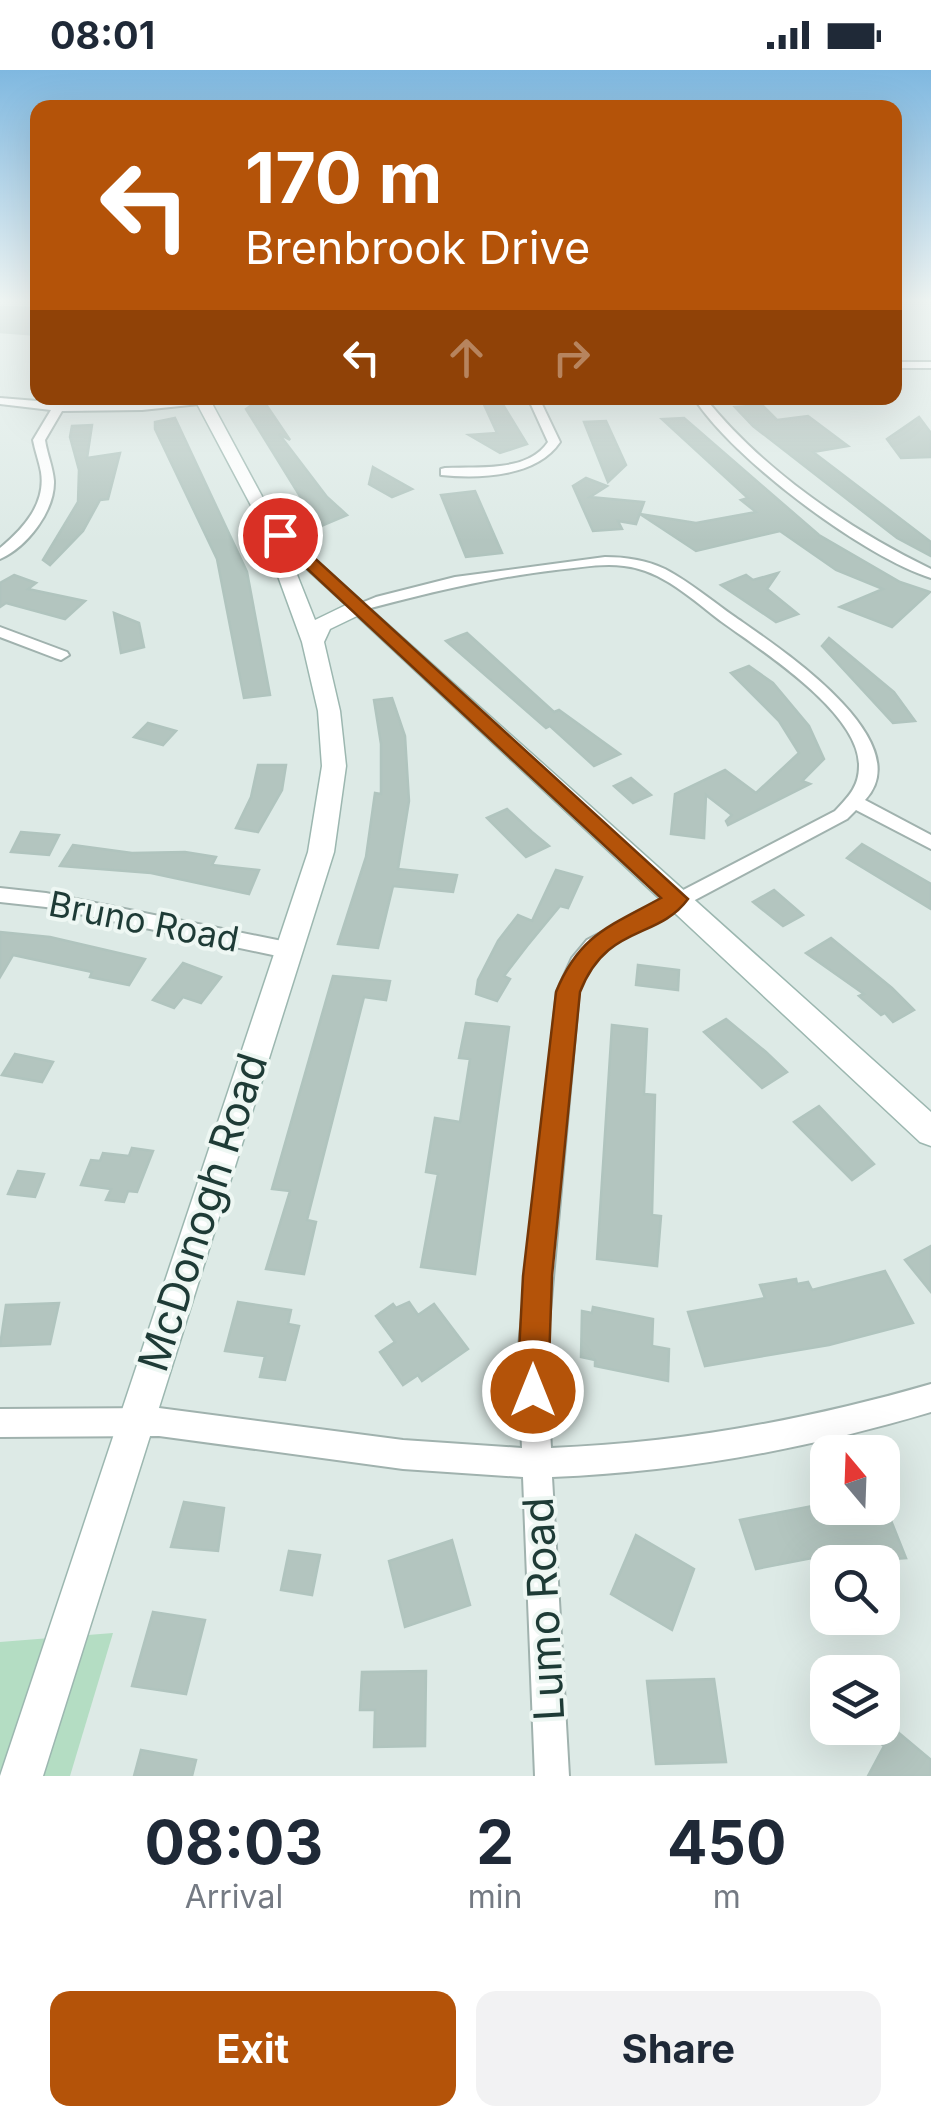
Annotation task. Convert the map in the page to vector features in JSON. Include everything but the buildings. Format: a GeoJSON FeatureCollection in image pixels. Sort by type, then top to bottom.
{"type":"FeatureCollection","features":[{"type":"Feature","properties":{"kind":"main road","name":"McDonogh Road"},"geometry":{"type":"LineString","coordinates":[[20,1776],[321,852],[334,766],[329,710],[313,642],[264,513],[205,405]]}},
{"type":"Feature","properties":{"kind":"main road"},"geometry":{"type":"LineString","coordinates":[[264,513],[294,552],[931,1132]]}},
{"type":"Feature","properties":{"kind":"main road"},"geometry":{"type":"LineString","coordinates":[[313,642],[322,625],[356,608]]}},
{"type":"Feature","properties":{"kind":"street"},"geometry":{"type":"LineString","coordinates":[[0,401],[57,410],[132,410],[164,405]]}},
{"type":"Feature","properties":{"kind":"street"},"geometry":{"type":"LineString","coordinates":[[445,472],[518,465],[543,456],[554,442],[537,405]]}},
{"type":"Feature","properties":{"kind":"street"},"geometry":{"type":"LineString","coordinates":[[706,405],[736,437],[838,521],[879,550],[931,574]]}},
{"type":"Feature","properties":{"kind":"street"},"geometry":{"type":"LineString","coordinates":[[0,556],[25,534],[44,503],[47,473],[38,440],[57,410]]}},
{"type":"Feature","properties":{"kind":"street"},"geometry":{"type":"LineString","coordinates":[[356,608],[429,584],[476,574],[611,561],[653,569],[792,663],[828,696],[864,745],[871,768],[870,787],[858,804],[931,843]]}},
{"type":"Feature","properties":{"kind":"street"},"geometry":{"type":"LineString","coordinates":[[0,632],[60,654]]}},
{"type":"Feature","properties":{"kind":"street","name":"Lumo Road"},"geometry":{"type":"LineString","coordinates":[[552,1776],[532,1356],[568,992],[579,964],[594,945],[858,804]]}},
{"type":"Feature","properties":{"kind":"street","name":"Bruno Road"},"geometry":{"type":"LineString","coordinates":[[0,895],[288,950]]}},
{"type":"Feature","properties":{"kind":"street"},"geometry":{"type":"LineString","coordinates":[[0,1423],[134,1422],[417,1457],[535,1463],[706,1447],[886,1412],[931,1398]]}},
{"type":"Feature","properties":{"kind":"green space"},"geometry":{"type":"Polygon","coordinates":[[[113,1633],[70,1776],[0,1776],[0,1642],[113,1633]]]}},
{"type":"Feature","properties":{"kind":"route"},"geometry":{"type":"LineString","coordinates":[[280,535],[294,552],[676,899],[594,945],[579,964],[568,992],[537,1276],[533,1391]]}}]}
